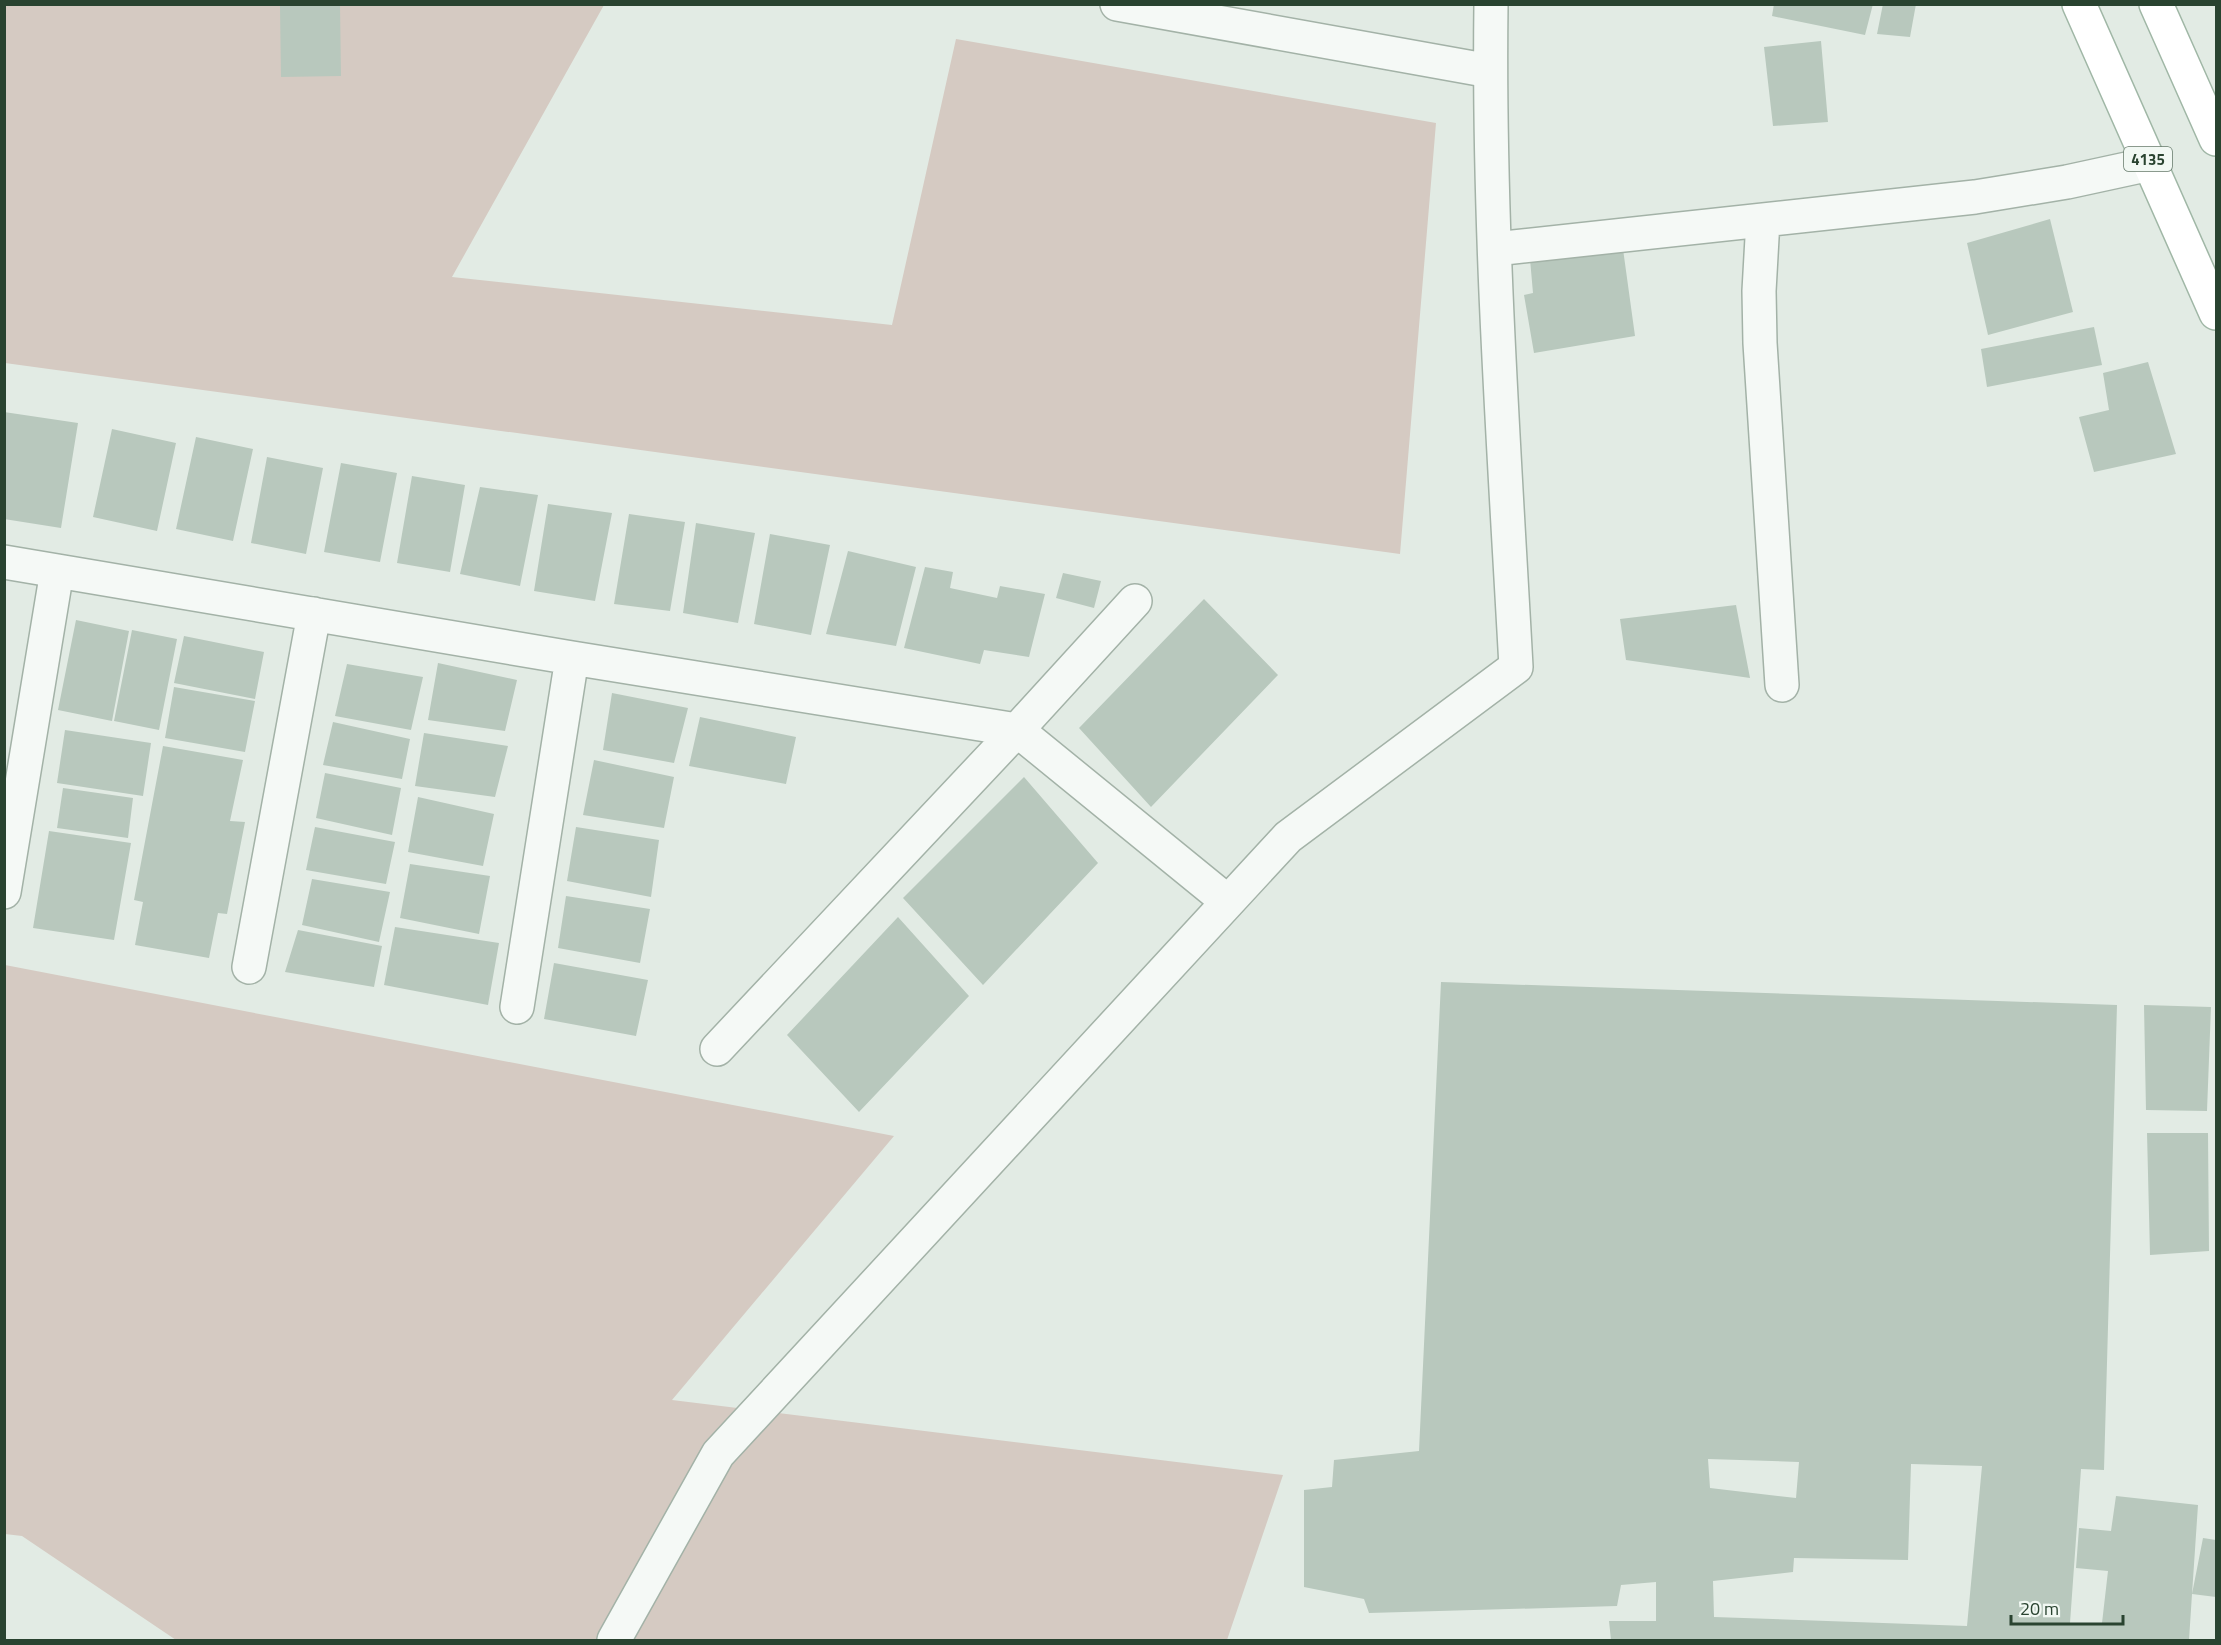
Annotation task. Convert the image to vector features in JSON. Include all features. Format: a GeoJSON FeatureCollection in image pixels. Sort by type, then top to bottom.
{"type":"FeatureCollection","features":[{"type":"Feature","properties":{"kind":"main road","name":"4135"},"geometry":{"type":"LineString","coordinates":[[2079,4],[2217,313]]}},
{"type":"Feature","properties":{"kind":"main road"},"geometry":{"type":"LineString","coordinates":[[2156,4],[2217,139]]}},
{"type":"Feature","properties":{"kind":"street"},"geometry":{"type":"LineString","coordinates":[[1117,4],[1490,71]]}},
{"type":"Feature","properties":{"kind":"street"},"geometry":{"type":"LineString","coordinates":[[614,1641],[718,1454],[1288,837],[1516,667],[1498,335],[1490,71],[1491,4]]}},
{"type":"Feature","properties":{"kind":"street"},"geometry":{"type":"LineString","coordinates":[[1495,249],[1975,197],[2067,182],[2150,164]]}},
{"type":"Feature","properties":{"kind":"street"},"geometry":{"type":"LineString","coordinates":[[1763,220],[1759,291],[1760,343],[1782,685]]}},
{"type":"Feature","properties":{"kind":"street"},"geometry":{"type":"LineString","coordinates":[[4,562],[1017,730],[1228,902]]}},
{"type":"Feature","properties":{"kind":"street"},"geometry":{"type":"LineString","coordinates":[[4,892],[57,571]]}},
{"type":"Feature","properties":{"kind":"street"},"geometry":{"type":"LineString","coordinates":[[717,1049],[1135,601]]}},
{"type":"Feature","properties":{"kind":"street"},"geometry":{"type":"LineString","coordinates":[[249,967],[314,614]]}},
{"type":"Feature","properties":{"kind":"street"},"geometry":{"type":"LineString","coordinates":[[517,1007],[572,658]]}},
{"type":"Feature","properties":{"kind":"shaded area"},"geometry":{"type":"Polygon","coordinates":[[[5,5],[604,5],[452,277],[892,325],[956,39],[1436,123],[1400,554],[5,363],[5,5]]]}},
{"type":"Feature","properties":{"kind":"shaded area"},"geometry":{"type":"Polygon","coordinates":[[[5,965],[894,1136],[672,1400],[1283,1475],[1227,1640],[176,1640],[22,1536],[5,1534],[5,965]]]}},
{"type":"Feature","properties":{"kind":"building"},"geometry":{"type":"Polygon","coordinates":[[[340,4],[341,76],[281,77],[280,6],[340,4]]]}},
{"type":"Feature","properties":{"kind":"building"},"geometry":{"type":"Polygon","coordinates":[[[1774,4],[1873,4],[1865,35],[1772,16],[1774,4]]]}},
{"type":"Feature","properties":{"kind":"building"},"geometry":{"type":"Polygon","coordinates":[[[1883,4],[1916,4],[1910,37],[1877,34],[1883,4]]]}},
{"type":"Feature","properties":{"kind":"building"},"geometry":{"type":"Polygon","coordinates":[[[1821,41],[1828,122],[1773,126],[1764,47],[1821,41]]]}},
{"type":"Feature","properties":{"kind":"building"},"geometry":{"type":"Polygon","coordinates":[[[2050,219],[2073,312],[1988,335],[1967,243],[2050,219]]]}},
{"type":"Feature","properties":{"kind":"building"},"geometry":{"type":"Polygon","coordinates":[[[1623,249],[1635,336],[1534,353],[1524,295],[1533,293],[1530,259],[1623,249]]]}},
{"type":"Feature","properties":{"kind":"building"},"geometry":{"type":"Polygon","coordinates":[[[2094,327],[2102,365],[1987,387],[1981,349],[2094,327]]]}},
{"type":"Feature","properties":{"kind":"building"},"geometry":{"type":"Polygon","coordinates":[[[2148,362],[2176,454],[2094,472],[2079,417],[2109,410],[2103,373],[2148,362]]]}},
{"type":"Feature","properties":{"kind":"building"},"geometry":{"type":"Polygon","coordinates":[[[4,412],[78,423],[61,528],[4,519],[4,412]]]}},
{"type":"Feature","properties":{"kind":"building"},"geometry":{"type":"Polygon","coordinates":[[[112,429],[176,443],[157,531],[93,517],[112,429]]]}},
{"type":"Feature","properties":{"kind":"building"},"geometry":{"type":"Polygon","coordinates":[[[196,437],[253,449],[233,541],[176,529],[196,437]]]}},
{"type":"Feature","properties":{"kind":"building"},"geometry":{"type":"Polygon","coordinates":[[[267,457],[323,468],[306,554],[251,543],[267,457]]]}},
{"type":"Feature","properties":{"kind":"building"},"geometry":{"type":"Polygon","coordinates":[[[341,463],[397,473],[380,562],[324,552],[341,463]]]}},
{"type":"Feature","properties":{"kind":"building"},"geometry":{"type":"Polygon","coordinates":[[[412,476],[465,485],[450,572],[397,563],[412,476]]]}},
{"type":"Feature","properties":{"kind":"building"},"geometry":{"type":"Polygon","coordinates":[[[480,487],[538,495],[520,586],[460,574],[480,487]]]}},
{"type":"Feature","properties":{"kind":"building"},"geometry":{"type":"Polygon","coordinates":[[[548,504],[612,513],[595,601],[534,591],[548,504]]]}},
{"type":"Feature","properties":{"kind":"building"},"geometry":{"type":"Polygon","coordinates":[[[629,514],[685,522],[670,611],[614,604],[629,514]]]}},
{"type":"Feature","properties":{"kind":"building"},"geometry":{"type":"Polygon","coordinates":[[[696,523],[755,533],[738,623],[683,613],[696,523]]]}},
{"type":"Feature","properties":{"kind":"building"},"geometry":{"type":"Polygon","coordinates":[[[770,534],[830,545],[811,635],[754,624],[770,534]]]}},
{"type":"Feature","properties":{"kind":"building"},"geometry":{"type":"Polygon","coordinates":[[[848,551],[916,567],[896,646],[826,634],[848,551]]]}},
{"type":"Feature","properties":{"kind":"building"},"geometry":{"type":"Polygon","coordinates":[[[925,567],[953,572],[950,588],[997,598],[1000,586],[1045,594],[1029,657],[984,650],[980,664],[904,648],[925,567]]]}},
{"type":"Feature","properties":{"kind":"building"},"geometry":{"type":"Polygon","coordinates":[[[1063,573],[1101,581],[1094,608],[1056,598],[1063,573]]]}},
{"type":"Feature","properties":{"kind":"building"},"geometry":{"type":"Polygon","coordinates":[[[1204,599],[1278,675],[1151,807],[1079,728],[1204,599]]]}},
{"type":"Feature","properties":{"kind":"building"},"geometry":{"type":"Polygon","coordinates":[[[1736,605],[1750,678],[1626,660],[1620,619],[1736,605]]]}},
{"type":"Feature","properties":{"kind":"building"},"geometry":{"type":"Polygon","coordinates":[[[76,620],[129,631],[112,721],[58,710],[76,620]]]}},
{"type":"Feature","properties":{"kind":"building"},"geometry":{"type":"Polygon","coordinates":[[[132,630],[177,639],[159,730],[114,721],[132,630]]]}},
{"type":"Feature","properties":{"kind":"building"},"geometry":{"type":"Polygon","coordinates":[[[184,636],[264,652],[255,699],[174,683],[184,636]]]}},
{"type":"Feature","properties":{"kind":"building"},"geometry":{"type":"Polygon","coordinates":[[[438,663],[517,680],[505,731],[428,720],[438,663]]]}},
{"type":"Feature","properties":{"kind":"building"},"geometry":{"type":"Polygon","coordinates":[[[347,664],[423,677],[411,730],[335,716],[347,664]]]}},
{"type":"Feature","properties":{"kind":"building"},"geometry":{"type":"Polygon","coordinates":[[[174,687],[255,701],[245,752],[165,738],[174,687]]]}},
{"type":"Feature","properties":{"kind":"building"},"geometry":{"type":"Polygon","coordinates":[[[612,693],[688,708],[674,763],[603,750],[612,693]]]}},
{"type":"Feature","properties":{"kind":"building"},"geometry":{"type":"Polygon","coordinates":[[[700,717],[796,737],[786,784],[689,766],[700,717]]]}},
{"type":"Feature","properties":{"kind":"building"},"geometry":{"type":"Polygon","coordinates":[[[333,722],[410,739],[402,779],[323,765],[333,722]]]}},
{"type":"Feature","properties":{"kind":"building"},"geometry":{"type":"Polygon","coordinates":[[[65,730],[151,743],[143,796],[57,783],[65,730]]]}},
{"type":"Feature","properties":{"kind":"building"},"geometry":{"type":"Polygon","coordinates":[[[424,733],[508,746],[495,797],[415,786],[424,733]]]}},
{"type":"Feature","properties":{"kind":"building"},"geometry":{"type":"Polygon","coordinates":[[[163,746],[243,760],[230,821],[245,822],[227,914],[218,913],[209,958],[135,945],[143,902],[134,900],[163,746]]]}},
{"type":"Feature","properties":{"kind":"building"},"geometry":{"type":"Polygon","coordinates":[[[594,760],[674,777],[664,828],[583,815],[594,760]]]}},
{"type":"Feature","properties":{"kind":"building"},"geometry":{"type":"Polygon","coordinates":[[[325,773],[401,788],[392,835],[316,818],[325,773]]]}},
{"type":"Feature","properties":{"kind":"building"},"geometry":{"type":"Polygon","coordinates":[[[1024,777],[1098,863],[983,985],[903,898],[1024,777]]]}},
{"type":"Feature","properties":{"kind":"building"},"geometry":{"type":"Polygon","coordinates":[[[63,788],[133,798],[128,838],[57,828],[63,788]]]}},
{"type":"Feature","properties":{"kind":"building"},"geometry":{"type":"Polygon","coordinates":[[[418,797],[494,814],[483,866],[408,852],[418,797]]]}},
{"type":"Feature","properties":{"kind":"building"},"geometry":{"type":"Polygon","coordinates":[[[315,827],[395,842],[386,884],[306,870],[315,827]]]}},
{"type":"Feature","properties":{"kind":"building"},"geometry":{"type":"Polygon","coordinates":[[[576,827],[659,840],[651,897],[567,881],[576,827]]]}},
{"type":"Feature","properties":{"kind":"building"},"geometry":{"type":"Polygon","coordinates":[[[49,831],[131,843],[114,940],[33,928],[49,831]]]}},
{"type":"Feature","properties":{"kind":"building"},"geometry":{"type":"Polygon","coordinates":[[[410,864],[490,876],[479,934],[400,918],[410,864]]]}},
{"type":"Feature","properties":{"kind":"building"},"geometry":{"type":"Polygon","coordinates":[[[312,879],[390,892],[379,942],[302,925],[312,879]]]}},
{"type":"Feature","properties":{"kind":"building"},"geometry":{"type":"Polygon","coordinates":[[[566,896],[650,909],[640,963],[558,948],[566,896]]]}},
{"type":"Feature","properties":{"kind":"building"},"geometry":{"type":"Polygon","coordinates":[[[898,917],[969,996],[859,1112],[787,1035],[898,917]]]}},
{"type":"Feature","properties":{"kind":"building"},"geometry":{"type":"Polygon","coordinates":[[[395,927],[499,943],[488,1005],[384,985],[395,927]]]}},
{"type":"Feature","properties":{"kind":"building"},"geometry":{"type":"Polygon","coordinates":[[[298,930],[382,946],[374,987],[285,972],[298,930]]]}},
{"type":"Feature","properties":{"kind":"building"},"geometry":{"type":"Polygon","coordinates":[[[554,963],[648,980],[636,1036],[544,1019],[554,963]]]}},
{"type":"Feature","properties":{"kind":"building"},"geometry":{"type":"Polygon","coordinates":[[[1441,982],[2117,1005],[2104,1470],[2081,1469],[2070,1623],[2102,1623],[2108,1571],[2076,1568],[2079,1528],[2111,1531],[2116,1496],[2198,1505],[2189,1640],[1611,1640],[1609,1621],[1656,1621],[1656,1582],[1621,1585],[1617,1606],[1369,1613],[1364,1599],[1304,1587],[1304,1490],[1332,1487],[1334,1460],[1419,1451],[1441,982]],[[1708,1459],[1710,1488],[1796,1498],[1799,1462],[1708,1459]],[[1911,1464],[1908,1560],[1794,1558],[1793,1572],[1713,1581],[1714,1617],[1967,1626],[1982,1466],[1911,1464]]]}},
{"type":"Feature","properties":{"kind":"building"},"geometry":{"type":"Polygon","coordinates":[[[2144,1005],[2211,1007],[2207,1111],[2146,1110],[2144,1005]]]}},
{"type":"Feature","properties":{"kind":"building"},"geometry":{"type":"Polygon","coordinates":[[[2147,1133],[2208,1133],[2209,1251],[2150,1255],[2147,1133]]]}},
{"type":"Feature","properties":{"kind":"building"},"geometry":{"type":"Polygon","coordinates":[[[2203,1538],[2216,1540],[2216,1597],[2192,1594],[2203,1538]]]}}]}
